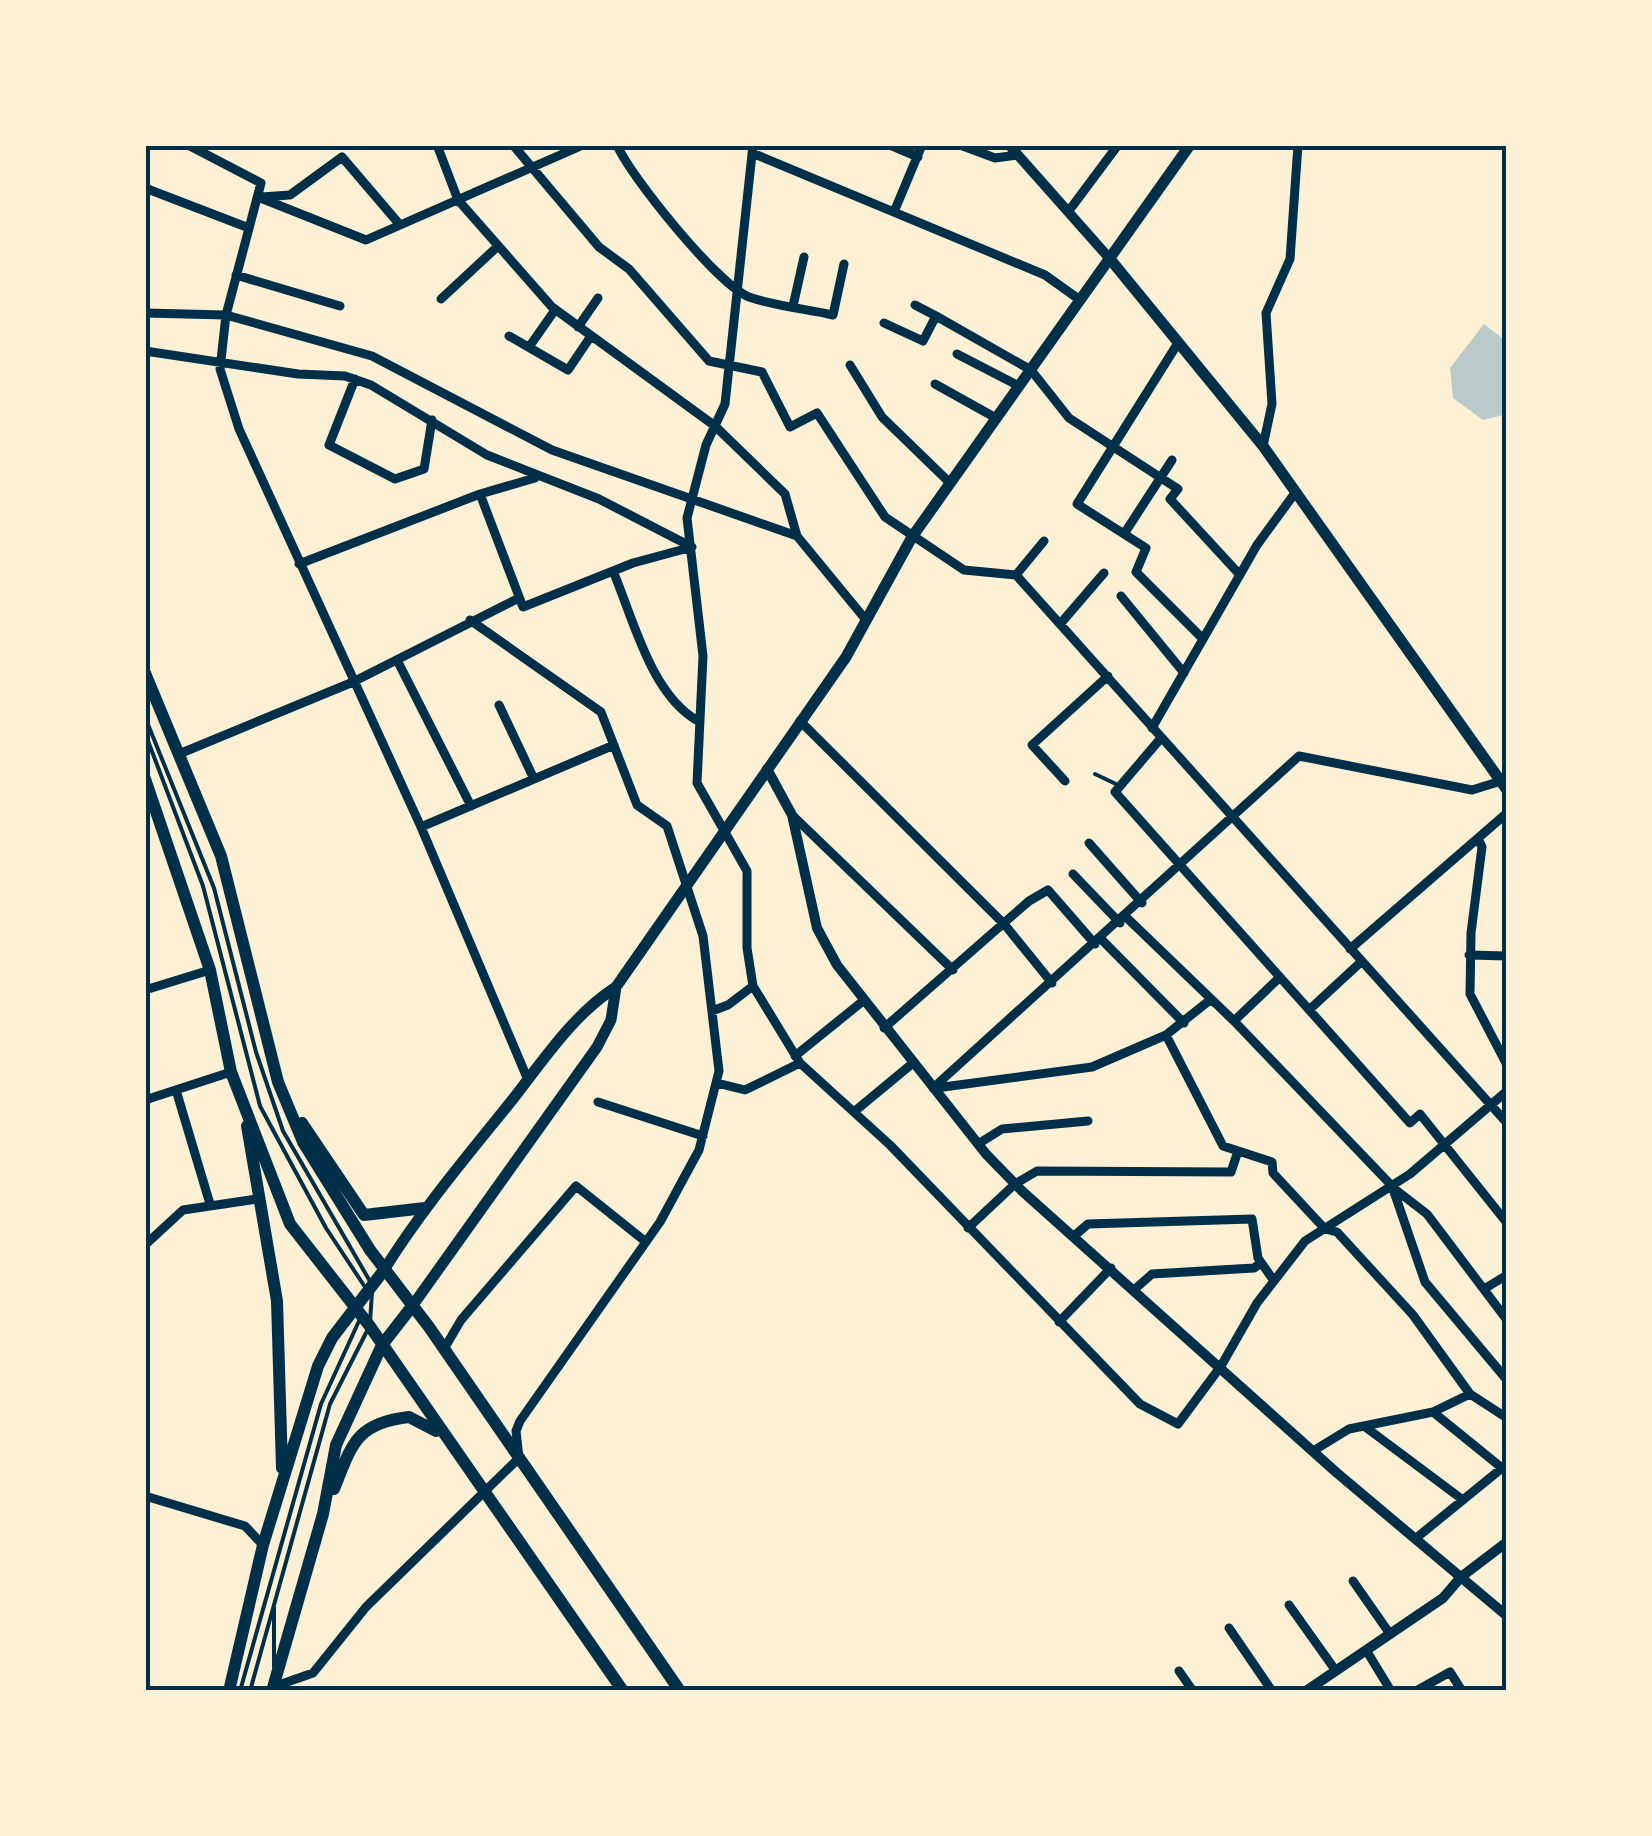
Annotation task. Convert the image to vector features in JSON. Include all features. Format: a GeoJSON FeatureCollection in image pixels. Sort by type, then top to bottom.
{"type":"FeatureCollection","features":[{"type":"Feature","properties":{"kind":"main road"},"geometry":{"type":"LineString","coordinates":[[230,1691],[263,1544],[318,1366],[362,1312],[372,1287],[425,1208],[593,1002],[616,987],[800,722],[866,620],[912,537],[1190,145]]}},
{"type":"Feature","properties":{"kind":"main road"},"geometry":{"type":"LineString","coordinates":[[1110,259],[1262,446],[1504,785]]}},
{"type":"Feature","properties":{"kind":"main road"},"geometry":{"type":"LineString","coordinates":[[145,672],[221,856],[278,1082],[303,1142],[384,1270],[444,1349],[680,1691]]}},
{"type":"Feature","properties":{"kind":"main road"},"geometry":{"type":"LineString","coordinates":[[145,778],[210,970],[232,1072],[290,1224],[362,1312],[446,1440],[624,1691]]}},
{"type":"Feature","properties":{"kind":"main road"},"geometry":{"type":"LineString","coordinates":[[273,1689],[323,1514],[336,1445],[382,1345],[597,1046],[611,1020],[616,987]]}},
{"type":"Feature","properties":{"kind":"main road"},"geometry":{"type":"LineString","coordinates":[[278,1082],[322,1157],[364,1215],[425,1208]]}},
{"type":"Feature","properties":{"kind":"main road"},"geometry":{"type":"LineString","coordinates":[[245,1109],[276,1300],[282,1483]]}},
{"type":"Feature","properties":{"kind":"main road"},"geometry":{"type":"LineString","coordinates":[[323,1514],[353,1442],[370,1426],[409,1417],[446,1440]]}},
{"type":"Feature","properties":{"kind":"street"},"geometry":{"type":"LineString","coordinates":[[437,145],[458,188],[458,200],[556,310],[715,426],[785,494],[797,536],[866,620]]}},
{"type":"Feature","properties":{"kind":"street"},"geometry":{"type":"LineString","coordinates":[[513,145],[599,248],[629,269],[709,361],[762,372],[790,427],[817,414],[885,517],[964,570],[1016,575],[1507,1123]]}},
{"type":"Feature","properties":{"kind":"street"},"geometry":{"type":"LineString","coordinates":[[258,197],[366,240],[584,145]]}},
{"type":"Feature","properties":{"kind":"street"},"geometry":{"type":"LineString","coordinates":[[616,145],[628,171],[746,296],[833,314],[844,264]]}},
{"type":"Feature","properties":{"kind":"street"},"geometry":{"type":"LineString","coordinates":[[890,145],[918,157]]}},
{"type":"Feature","properties":{"kind":"street"},"geometry":{"type":"LineString","coordinates":[[894,212],[922,145]]}},
{"type":"Feature","properties":{"kind":"street"},"geometry":{"type":"LineString","coordinates":[[960,145],[994,158],[1018,155]]}},
{"type":"Feature","properties":{"kind":"street"},"geometry":{"type":"LineString","coordinates":[[1009,145],[1110,259]]}},
{"type":"Feature","properties":{"kind":"street"},"geometry":{"type":"LineString","coordinates":[[1068,212],[1118,145]]}},
{"type":"Feature","properties":{"kind":"street"},"geometry":{"type":"LineString","coordinates":[[1262,446],[1272,404],[1266,313],[1290,259],[1298,145]]}},
{"type":"Feature","properties":{"kind":"street"},"geometry":{"type":"LineString","coordinates":[[197,146],[262,184],[226,314],[221,360],[239,429],[420,827],[528,1080]]}},
{"type":"Feature","properties":{"kind":"street"},"geometry":{"type":"LineString","coordinates":[[1080,300],[1045,275],[752,149],[726,404],[715,426],[687,518],[703,656],[697,782],[747,871],[747,948],[753,986],[797,1059],[855,1111],[1140,1404],[1178,1424],[1305,1241],[1392,1186],[1507,1092]]}},
{"type":"Feature","properties":{"kind":"street"},"geometry":{"type":"LineString","coordinates":[[258,197],[290,194],[342,157],[400,225]]}},
{"type":"Feature","properties":{"kind":"street"},"geometry":{"type":"LineString","coordinates":[[145,188],[249,228]]}},
{"type":"Feature","properties":{"kind":"street"},"geometry":{"type":"LineString","coordinates":[[441,299],[497,247]]}},
{"type":"Feature","properties":{"kind":"street"},"geometry":{"type":"LineString","coordinates":[[792,306],[804,256]]}},
{"type":"Feature","properties":{"kind":"street"},"geometry":{"type":"LineString","coordinates":[[236,275],[340,306]]}},
{"type":"Feature","properties":{"kind":"street"},"geometry":{"type":"LineString","coordinates":[[578,327],[598,298]]}},
{"type":"Feature","properties":{"kind":"street"},"geometry":{"type":"LineString","coordinates":[[916,305],[1030,370],[1069,418],[1178,489],[1170,500],[1240,576]]}},
{"type":"Feature","properties":{"kind":"street"},"geometry":{"type":"LineString","coordinates":[[529,347],[556,310]]}},
{"type":"Feature","properties":{"kind":"street"},"geometry":{"type":"LineString","coordinates":[[145,313],[226,314],[372,356],[552,450],[797,536]]}},
{"type":"Feature","properties":{"kind":"street"},"geometry":{"type":"LineString","coordinates":[[884,323],[923,341],[936,316]]}},
{"type":"Feature","properties":{"kind":"street"},"geometry":{"type":"LineString","coordinates":[[510,336],[568,370],[591,336]]}},
{"type":"Feature","properties":{"kind":"street"},"geometry":{"type":"LineString","coordinates":[[1178,342],[1077,504],[1146,548],[1136,572],[1203,639]]}},
{"type":"Feature","properties":{"kind":"street"},"geometry":{"type":"LineString","coordinates":[[145,351],[356,379],[487,455],[536,478],[599,500],[692,546]]}},
{"type":"Feature","properties":{"kind":"street"},"geometry":{"type":"LineString","coordinates":[[957,354],[1019,386]]}},
{"type":"Feature","properties":{"kind":"street"},"geometry":{"type":"LineString","coordinates":[[850,366],[882,417],[950,483]]}},
{"type":"Feature","properties":{"kind":"street"},"geometry":{"type":"LineString","coordinates":[[356,379],[329,445],[395,479],[424,469],[432,420]]}},
{"type":"Feature","properties":{"kind":"street"},"geometry":{"type":"LineString","coordinates":[[935,384],[996,418]]}},
{"type":"Feature","properties":{"kind":"street"},"geometry":{"type":"LineString","coordinates":[[1124,534],[1172,460]]}},
{"type":"Feature","properties":{"kind":"street"},"geometry":{"type":"LineString","coordinates":[[300,564],[480,494],[536,478]]}},
{"type":"Feature","properties":{"kind":"street"},"geometry":{"type":"LineString","coordinates":[[1152,728],[1240,576],[1295,492]]}},
{"type":"Feature","properties":{"kind":"street"},"geometry":{"type":"LineString","coordinates":[[480,494],[523,607],[612,571],[692,546]]}},
{"type":"Feature","properties":{"kind":"street"},"geometry":{"type":"LineString","coordinates":[[1016,575],[1044,541]]}},
{"type":"Feature","properties":{"kind":"street"},"geometry":{"type":"LineString","coordinates":[[612,571],[663,684],[683,712],[698,721]]}},
{"type":"Feature","properties":{"kind":"street"},"geometry":{"type":"LineString","coordinates":[[1062,623],[1104,573]]}},
{"type":"Feature","properties":{"kind":"street"},"geometry":{"type":"LineString","coordinates":[[1121,596],[1184,673]]}},
{"type":"Feature","properties":{"kind":"street"},"geometry":{"type":"LineString","coordinates":[[179,754],[353,682],[519,598]]}},
{"type":"Feature","properties":{"kind":"street"},"geometry":{"type":"LineString","coordinates":[[273,1689],[313,1673],[366,1607],[519,1458],[516,1431],[520,1421],[646,1242],[703,1136],[717,1084],[703,936],[667,826],[637,806],[601,712],[470,620]]}},
{"type":"Feature","properties":{"kind":"street"},"geometry":{"type":"LineString","coordinates":[[398,660],[471,806]]}},
{"type":"Feature","properties":{"kind":"street"},"geometry":{"type":"LineString","coordinates":[[1065,781],[1032,745],[1108,676]]}},
{"type":"Feature","properties":{"kind":"street"},"geometry":{"type":"LineString","coordinates":[[498,705],[534,779]]}},
{"type":"Feature","properties":{"kind":"street"},"geometry":{"type":"LineString","coordinates":[[800,722],[1004,925],[1052,983]]}},
{"type":"Feature","properties":{"kind":"street"},"geometry":{"type":"LineString","coordinates":[[1162,738],[1115,792],[1410,1122],[1420,1114],[1507,1223]]}},
{"type":"Feature","properties":{"kind":"street"},"geometry":{"type":"LineString","coordinates":[[420,827],[614,745]]}},
{"type":"Feature","properties":{"kind":"street"},"geometry":{"type":"LineString","coordinates":[[933,1088],[1142,903],[1299,756],[1472,790],[1504,785]]}},
{"type":"Feature","properties":{"kind":"street"},"geometry":{"type":"LineString","coordinates":[[768,769],[792,815],[817,928],[863,1001],[978,1144],[1015,1184],[1313,1451],[1507,1616]]}},
{"type":"Feature","properties":{"kind":"street"},"geometry":{"type":"LineString","coordinates":[[1350,948],[1507,813]]}},
{"type":"Feature","properties":{"kind":"street"},"geometry":{"type":"LineString","coordinates":[[792,815],[954,970]]}},
{"type":"Feature","properties":{"kind":"street"},"geometry":{"type":"LineString","coordinates":[[1478,838],[1482,847],[1469,955],[1470,994],[1507,1065]]}},
{"type":"Feature","properties":{"kind":"street"},"geometry":{"type":"LineString","coordinates":[[1088,844],[1142,903]]}},
{"type":"Feature","properties":{"kind":"street"},"geometry":{"type":"LineString","coordinates":[[1073,874],[1234,1020],[1392,1186],[1428,1214],[1507,1320]]}},
{"type":"Feature","properties":{"kind":"street"},"geometry":{"type":"LineString","coordinates":[[884,1028],[1048,890],[1184,1024]]}},
{"type":"Feature","properties":{"kind":"street"},"geometry":{"type":"LineString","coordinates":[[1469,955],[1507,956]]}},
{"type":"Feature","properties":{"kind":"street"},"geometry":{"type":"LineString","coordinates":[[1309,1010],[1362,961]]}},
{"type":"Feature","properties":{"kind":"street"},"geometry":{"type":"LineString","coordinates":[[145,990],[210,970]]}},
{"type":"Feature","properties":{"kind":"street"},"geometry":{"type":"LineString","coordinates":[[1234,1020],[1280,978]]}},
{"type":"Feature","properties":{"kind":"street"},"geometry":{"type":"LineString","coordinates":[[712,1011],[728,1005],[753,986]]}},
{"type":"Feature","properties":{"kind":"street"},"geometry":{"type":"LineString","coordinates":[[933,1088],[1092,1067],[1166,1035],[1210,1000]]}},
{"type":"Feature","properties":{"kind":"street"},"geometry":{"type":"LineString","coordinates":[[717,1084],[745,1090],[797,1059],[863,1001]]}},
{"type":"Feature","properties":{"kind":"street"},"geometry":{"type":"LineString","coordinates":[[1166,1035],[1222,1146],[1272,1162],[1273,1174],[1324,1228],[1337,1232],[1414,1315],[1470,1394],[1507,1418]]}},
{"type":"Feature","properties":{"kind":"street"},"geometry":{"type":"LineString","coordinates":[[855,1111],[913,1063]]}},
{"type":"Feature","properties":{"kind":"street"},"geometry":{"type":"LineString","coordinates":[[145,1100],[232,1072]]}},
{"type":"Feature","properties":{"kind":"street"},"geometry":{"type":"LineString","coordinates":[[176,1090],[210,1204]]}},
{"type":"Feature","properties":{"kind":"street"},"geometry":{"type":"LineString","coordinates":[[598,1102],[703,1136]]}},
{"type":"Feature","properties":{"kind":"street"},"geometry":{"type":"LineString","coordinates":[[978,1144],[1002,1129],[1088,1121]]}},
{"type":"Feature","properties":{"kind":"street"},"geometry":{"type":"LineString","coordinates":[[968,1228],[1015,1184],[1037,1171],[1230,1172],[1238,1151]]}},
{"type":"Feature","properties":{"kind":"street"},"geometry":{"type":"LineString","coordinates":[[444,1349],[460,1320],[576,1186],[646,1242]]}},
{"type":"Feature","properties":{"kind":"street"},"geometry":{"type":"LineString","coordinates":[[1392,1186],[1425,1282],[1507,1380]]}},
{"type":"Feature","properties":{"kind":"street"},"geometry":{"type":"LineString","coordinates":[[147,1238],[183,1210],[258,1199]]}},
{"type":"Feature","properties":{"kind":"street"},"geometry":{"type":"LineString","coordinates":[[1074,1236],[1088,1224],[1252,1219],[1260,1263],[1274,1281]]}},
{"type":"Feature","properties":{"kind":"street"},"geometry":{"type":"LineString","coordinates":[[1135,1288],[1152,1274],[1254,1268],[1260,1263]]}},
{"type":"Feature","properties":{"kind":"street"},"geometry":{"type":"LineString","coordinates":[[1060,1322],[1111,1268]]}},
{"type":"Feature","properties":{"kind":"street"},"geometry":{"type":"LineString","coordinates":[[1484,1288],[1507,1274]]}},
{"type":"Feature","properties":{"kind":"street"},"geometry":{"type":"LineString","coordinates":[[1313,1451],[1349,1429],[1433,1412],[1470,1394]]}},
{"type":"Feature","properties":{"kind":"street"},"geometry":{"type":"LineString","coordinates":[[1416,1539],[1504,1466],[1433,1412]]}},
{"type":"Feature","properties":{"kind":"street"},"geometry":{"type":"LineString","coordinates":[[1364,1426],[1463,1500]]}},
{"type":"Feature","properties":{"kind":"street"},"geometry":{"type":"LineString","coordinates":[[145,1496],[245,1526],[263,1544]]}},
{"type":"Feature","properties":{"kind":"street"},"geometry":{"type":"LineString","coordinates":[[1306,1691],[1319,1687],[1336,1671],[1443,1598],[1461,1577],[1507,1542]]}},
{"type":"Feature","properties":{"kind":"street"},"geometry":{"type":"LineString","coordinates":[[1352,1582],[1390,1634]]}},
{"type":"Feature","properties":{"kind":"street"},"geometry":{"type":"LineString","coordinates":[[1290,1605],[1336,1671]]}},
{"type":"Feature","properties":{"kind":"street"},"geometry":{"type":"LineString","coordinates":[[1229,1628],[1272,1691]]}},
{"type":"Feature","properties":{"kind":"street"},"geometry":{"type":"LineString","coordinates":[[1366,1650],[1391,1691]]}},
{"type":"Feature","properties":{"kind":"street"},"geometry":{"type":"LineString","coordinates":[[1179,1671],[1193,1691]]}},
{"type":"Feature","properties":{"kind":"street"},"geometry":{"type":"LineString","coordinates":[[1416,1691],[1450,1672],[1462,1691]]}},
{"type":"Feature","properties":{"kind":"lane"},"geometry":{"type":"LineString","coordinates":[[145,717],[214,888],[256,1052],[283,1131],[372,1287],[322,1404],[240,1691]]}},
{"type":"Feature","properties":{"kind":"lane"},"geometry":{"type":"LineString","coordinates":[[145,734],[202,886],[260,1106],[326,1228],[362,1282],[362,1312],[330,1404],[250,1691]]}},
{"type":"Feature","properties":{"kind":"lane"},"geometry":{"type":"LineString","coordinates":[[1095,774],[1120,786]]}},
{"type":"Feature","properties":{"kind":"lane"},"geometry":{"type":"LineString","coordinates":[[273,1689],[274,1602]]}},
{"type":"Feature","properties":{"kind":"shaded area"},"geometry":{"type":"Polygon","coordinates":[[[1484,324],[1507,342],[1507,414],[1483,420],[1453,398],[1450,368],[1484,324]]]}}]}
